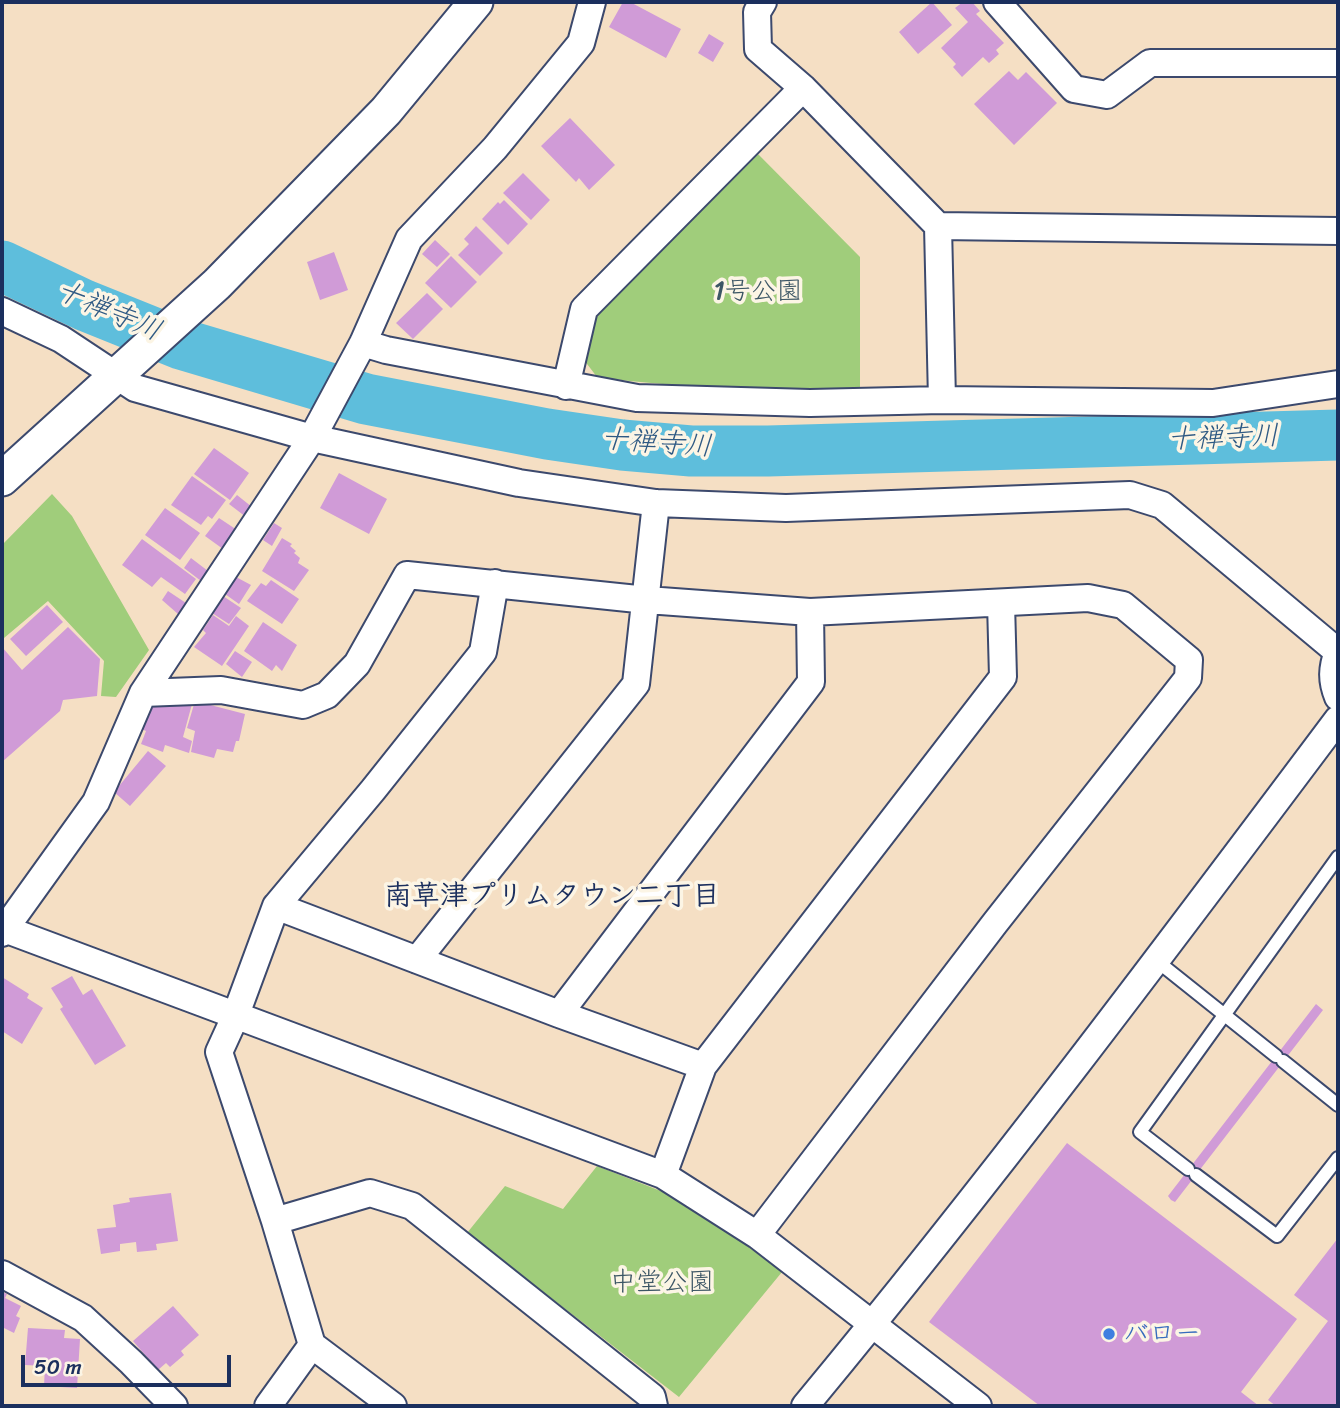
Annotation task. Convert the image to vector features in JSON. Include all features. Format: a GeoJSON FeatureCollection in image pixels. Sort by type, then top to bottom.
{"type":"FeatureCollection","features":[{"type":"Feature","properties":{"kind":"street"},"geometry":{"type":"LineString","coordinates":[[2,479],[217,284],[386,111],[476,2]]}},
{"type":"Feature","properties":{"kind":"street"},"geometry":{"type":"LineString","coordinates":[[592,2],[581,43],[495,148],[409,239],[357,353],[312,438],[143,693],[96,802],[3,930],[663,1175],[757,1235],[978,1406]]}},
{"type":"Feature","properties":{"kind":"street"},"geometry":{"type":"LineString","coordinates":[[763,2],[757,12],[758,49],[803,88],[938,226],[942,400]]}},
{"type":"Feature","properties":{"kind":"street"},"geometry":{"type":"LineString","coordinates":[[997,2],[1074,89],[1107,95],[1150,63],[1338,63]]}},
{"type":"Feature","properties":{"kind":"street"},"geometry":{"type":"LineString","coordinates":[[566,386],[584,309],[803,88]]}},
{"type":"Feature","properties":{"kind":"street"},"geometry":{"type":"LineString","coordinates":[[938,226],[1338,231]]}},
{"type":"Feature","properties":{"kind":"street"},"geometry":{"type":"LineString","coordinates":[[2,311],[61,339],[135,388],[312,438],[519,483],[656,503],[786,508],[1130,495],[1161,505],[1338,652],[1332,681],[1338,697]]}},
{"type":"Feature","properties":{"kind":"street"},"geometry":{"type":"LineString","coordinates":[[357,353],[386,350],[637,398],[810,402],[942,400],[1213,403],[1338,384]]}},
{"type":"Feature","properties":{"kind":"street"},"geometry":{"type":"LineString","coordinates":[[417,960],[636,684],[656,503]]}},
{"type":"Feature","properties":{"kind":"street"},"geometry":{"type":"LineString","coordinates":[[143,693],[221,690],[303,705],[327,695],[357,664],[407,575],[647,600],[810,612],[1088,598],[1123,605],[1189,660],[1188,678],[995,923],[757,1235]]}},
{"type":"Feature","properties":{"kind":"street"},"geometry":{"type":"LineString","coordinates":[[393,1406],[312,1345],[275,1221],[219,1052],[235,1017],[276,906],[483,652],[495,583]]}},
{"type":"Feature","properties":{"kind":"street"},"geometry":{"type":"LineString","coordinates":[[663,1175],[703,1066],[1003,677],[1001,603]]}},
{"type":"Feature","properties":{"kind":"street"},"geometry":{"type":"LineString","coordinates":[[559,1014],[811,682],[810,612]]}},
{"type":"Feature","properties":{"kind":"street"},"geometry":{"type":"LineString","coordinates":[[804,1406],[872,1325],[1157,961],[1338,719]]}},
{"type":"Feature","properties":{"kind":"street"},"geometry":{"type":"LineString","coordinates":[[276,906],[703,1066]]}},
{"type":"Feature","properties":{"kind":"street"},"geometry":{"type":"LineString","coordinates":[[275,1221],[370,1194],[412,1206],[652,1396],[654,1406]]}},
{"type":"Feature","properties":{"kind":"street"},"geometry":{"type":"LineString","coordinates":[[2,1274],[83,1318],[174,1406]]}},
{"type":"Feature","properties":{"kind":"street"},"geometry":{"type":"LineString","coordinates":[[268,1406],[312,1345]]}},
{"type":"Feature","properties":{"kind":"lane"},"geometry":{"type":"LineString","coordinates":[[1338,857],[1140,1132],[1277,1236],[1338,1158]]}},
{"type":"Feature","properties":{"kind":"lane"},"geometry":{"type":"LineString","coordinates":[[1157,961],[1338,1105]]}},
{"type":"Feature","properties":{"kind":"green space","name":"1号公園"},"geometry":{"type":"Polygon","coordinates":[[[757,153],[860,257],[860,390],[695,386],[597,377],[584,360],[591,329],[602,307],[757,153]]]}},
{"type":"Feature","properties":{"kind":"green space"},"geometry":{"type":"Polygon","coordinates":[[[52,494],[72,516],[149,650],[116,697],[101,696],[104,661],[48,601],[4,638],[2,636],[2,545],[52,494]]]}},
{"type":"Feature","properties":{"kind":"green space","name":"中堂公園"},"geometry":{"type":"Polygon","coordinates":[[[597,1166],[695,1207],[782,1272],[679,1397],[467,1233],[505,1186],[563,1209],[597,1166]]]}},
{"type":"Feature","properties":{"kind":"building"},"geometry":{"type":"Polygon","coordinates":[[[623,2],[630,2],[681,29],[666,58],[609,27],[623,2]]]}},
{"type":"Feature","properties":{"kind":"building"},"geometry":{"type":"Polygon","coordinates":[[[932,2],[952,25],[918,54],[899,32],[932,2]]]}},
{"type":"Feature","properties":{"kind":"building"},"geometry":{"type":"Polygon","coordinates":[[[963,2],[972,2],[980,11],[976,14],[1004,43],[996,50],[999,54],[989,63],[983,57],[962,77],[953,67],[956,64],[941,48],[968,22],[955,8],[963,2]]]}},
{"type":"Feature","properties":{"kind":"building"},"geometry":{"type":"Polygon","coordinates":[[[709,34],[724,43],[713,62],[698,53],[709,34]]]}},
{"type":"Feature","properties":{"kind":"building"},"geometry":{"type":"Polygon","coordinates":[[[1009,71],[1018,80],[1026,72],[1057,103],[1014,145],[974,104],[1009,71]]]}},
{"type":"Feature","properties":{"kind":"building"},"geometry":{"type":"Polygon","coordinates":[[[570,118],[615,165],[589,190],[579,178],[576,182],[541,146],[570,118]]]}},
{"type":"Feature","properties":{"kind":"building"},"geometry":{"type":"Polygon","coordinates":[[[523,173],[550,200],[531,220],[503,193],[523,173]]]}},
{"type":"Feature","properties":{"kind":"building"},"geometry":{"type":"Polygon","coordinates":[[[504,200],[528,224],[508,245],[482,219],[498,202],[500,204],[504,200]]]}},
{"type":"Feature","properties":{"kind":"building"},"geometry":{"type":"Polygon","coordinates":[[[476,226],[503,253],[480,276],[458,255],[469,244],[464,239],[476,226]]]}},
{"type":"Feature","properties":{"kind":"building"},"geometry":{"type":"Polygon","coordinates":[[[435,240],[450,254],[437,267],[422,254],[435,240]]]}},
{"type":"Feature","properties":{"kind":"building"},"geometry":{"type":"Polygon","coordinates":[[[334,252],[348,290],[320,300],[307,262],[334,252]]]}},
{"type":"Feature","properties":{"kind":"building"},"geometry":{"type":"Polygon","coordinates":[[[451,256],[477,282],[451,308],[425,283],[451,256]]]}},
{"type":"Feature","properties":{"kind":"building"},"geometry":{"type":"Polygon","coordinates":[[[427,293],[443,309],[413,339],[396,323],[427,293]]]}},
{"type":"Feature","properties":{"kind":"building"},"geometry":{"type":"Polygon","coordinates":[[[214,448],[249,473],[230,500],[194,474],[214,448]]]}},
{"type":"Feature","properties":{"kind":"building"},"geometry":{"type":"Polygon","coordinates":[[[339,473],[387,499],[369,534],[320,508],[339,473]]]}},
{"type":"Feature","properties":{"kind":"building"},"geometry":{"type":"Polygon","coordinates":[[[192,476],[226,500],[212,519],[208,516],[201,525],[171,505],[192,476]]]}},
{"type":"Feature","properties":{"kind":"building"},"geometry":{"type":"Polygon","coordinates":[[[237,495],[252,507],[246,517],[229,504],[237,495]]]}},
{"type":"Feature","properties":{"kind":"building"},"geometry":{"type":"Polygon","coordinates":[[[165,508],[200,533],[180,560],[145,535],[165,508]]]}},
{"type":"Feature","properties":{"kind":"building"},"geometry":{"type":"Polygon","coordinates":[[[219,518],[237,530],[223,549],[205,536],[219,518]]]}},
{"type":"Feature","properties":{"kind":"building"},"geometry":{"type":"Polygon","coordinates":[[[274,523],[282,528],[272,546],[263,540],[274,523]]]}},
{"type":"Feature","properties":{"kind":"building"},"geometry":{"type":"Polygon","coordinates":[[[282,538],[292,544],[290,546],[296,551],[294,553],[300,558],[298,563],[309,570],[294,591],[262,571],[282,538]]]}},
{"type":"Feature","properties":{"kind":"building"},"geometry":{"type":"Polygon","coordinates":[[[142,539],[196,579],[185,594],[161,577],[152,587],[122,565],[142,539]]]}},
{"type":"Feature","properties":{"kind":"building"},"geometry":{"type":"Polygon","coordinates":[[[191,558],[208,571],[201,581],[184,568],[191,558]]]}},
{"type":"Feature","properties":{"kind":"building"},"geometry":{"type":"Polygon","coordinates":[[[236,577],[251,585],[239,604],[225,594],[236,577]]]}},
{"type":"Feature","properties":{"kind":"building"},"geometry":{"type":"Polygon","coordinates":[[[271,580],[299,599],[282,624],[247,601],[261,583],[266,586],[271,580]]]}},
{"type":"Feature","properties":{"kind":"building"},"geometry":{"type":"Polygon","coordinates":[[[168,591],[186,603],[178,614],[162,600],[168,591]]]}},
{"type":"Feature","properties":{"kind":"building"},"geometry":{"type":"Polygon","coordinates":[[[223,596],[241,608],[229,624],[212,613],[223,596]]]}},
{"type":"Feature","properties":{"kind":"building"},"geometry":{"type":"Polygon","coordinates":[[[47,605],[63,622],[26,656],[10,639],[47,605]]]}},
{"type":"Feature","properties":{"kind":"building"},"geometry":{"type":"Polygon","coordinates":[[[213,615],[229,626],[236,616],[249,626],[222,666],[194,647],[206,633],[203,630],[213,615]]]}},
{"type":"Feature","properties":{"kind":"building"},"geometry":{"type":"Polygon","coordinates":[[[263,622],[297,645],[282,671],[276,665],[272,671],[244,651],[263,622]]]}},
{"type":"Feature","properties":{"kind":"building"},"geometry":{"type":"Polygon","coordinates":[[[68,627],[100,659],[97,696],[63,700],[60,711],[2,762],[2,647],[22,670],[68,627]]]}},
{"type":"Feature","properties":{"kind":"building"},"geometry":{"type":"Polygon","coordinates":[[[235,651],[252,662],[242,677],[226,664],[235,651]]]}},
{"type":"Feature","properties":{"kind":"building"},"geometry":{"type":"Polygon","coordinates":[[[195,701],[245,714],[239,741],[236,741],[233,752],[217,749],[214,758],[191,752],[195,731],[187,728],[195,701]]]}},
{"type":"Feature","properties":{"kind":"building"},"geometry":{"type":"Polygon","coordinates":[[[192,704],[183,737],[192,741],[189,753],[165,745],[163,752],[141,744],[146,731],[139,728],[146,707],[192,704]]]}},
{"type":"Feature","properties":{"kind":"building"},"geometry":{"type":"Polygon","coordinates":[[[148,751],[166,766],[130,806],[114,792],[148,751]]]}},
{"type":"Feature","properties":{"kind":"building"},"geometry":{"type":"Polygon","coordinates":[[[72,976],[83,995],[92,989],[126,1046],[95,1065],[60,1009],[63,1007],[51,988],[72,976]]]}},
{"type":"Feature","properties":{"kind":"building"},"geometry":{"type":"Polygon","coordinates":[[[2,977],[29,994],[27,998],[43,1008],[22,1044],[2,1031],[2,977]]]}},
{"type":"Feature","properties":{"kind":"building"},"geometry":{"type":"Polygon","coordinates":[[[1316,1004],[1323,1010],[1175,1202],[1171,1200],[1168,1196],[1316,1004]]]}},
{"type":"Feature","properties":{"kind":"building"},"geometry":{"type":"Polygon","coordinates":[[[1067,1143],[1297,1319],[1241,1392],[1259,1406],[1040,1406],[929,1322],[1067,1143]]]}},
{"type":"Feature","properties":{"kind":"building"},"geometry":{"type":"Polygon","coordinates":[[[171,1193],[178,1241],[156,1244],[157,1250],[137,1252],[136,1242],[120,1244],[120,1251],[101,1254],[97,1229],[116,1227],[113,1205],[130,1202],[129,1198],[171,1193]]]}},
{"type":"Feature","properties":{"kind":"building"},"geometry":{"type":"Polygon","coordinates":[[[1338,1238],[1338,1406],[1276,1406],[1268,1400],[1328,1321],[1294,1295],[1338,1238]]]}},
{"type":"Feature","properties":{"kind":"building"},"geometry":{"type":"Polygon","coordinates":[[[2,1292],[7,1294],[5,1298],[21,1306],[16,1316],[20,1318],[14,1333],[2,1327],[2,1292]]]}},
{"type":"Feature","properties":{"kind":"building"},"geometry":{"type":"Polygon","coordinates":[[[173,1306],[199,1335],[181,1351],[184,1355],[170,1367],[166,1363],[158,1370],[133,1341],[173,1306]]]}},
{"type":"Feature","properties":{"kind":"building"},"geometry":{"type":"Polygon","coordinates":[[[28,1328],[65,1330],[64,1338],[80,1339],[77,1388],[44,1386],[45,1366],[25,1365],[28,1328]]]}},
{"type":"Feature","properties":{"kind":"waterway","name":"十禅寺川"},"geometry":{"type":"LineString","coordinates":[[2,266],[84,305],[181,344],[366,399],[547,434],[622,445],[691,451],[768,451],[1338,435]]}},
{"type":"Feature","properties":{"kind":"place","name":"バロー"},"geometry":{"type":"Point","coordinates":[1109,1334]}},
{"type":"Feature","properties":{"kind":"district","name":"南草津プリムタウン二丁目"},"geometry":{"type":"Point","coordinates":[552,897]}}]}
